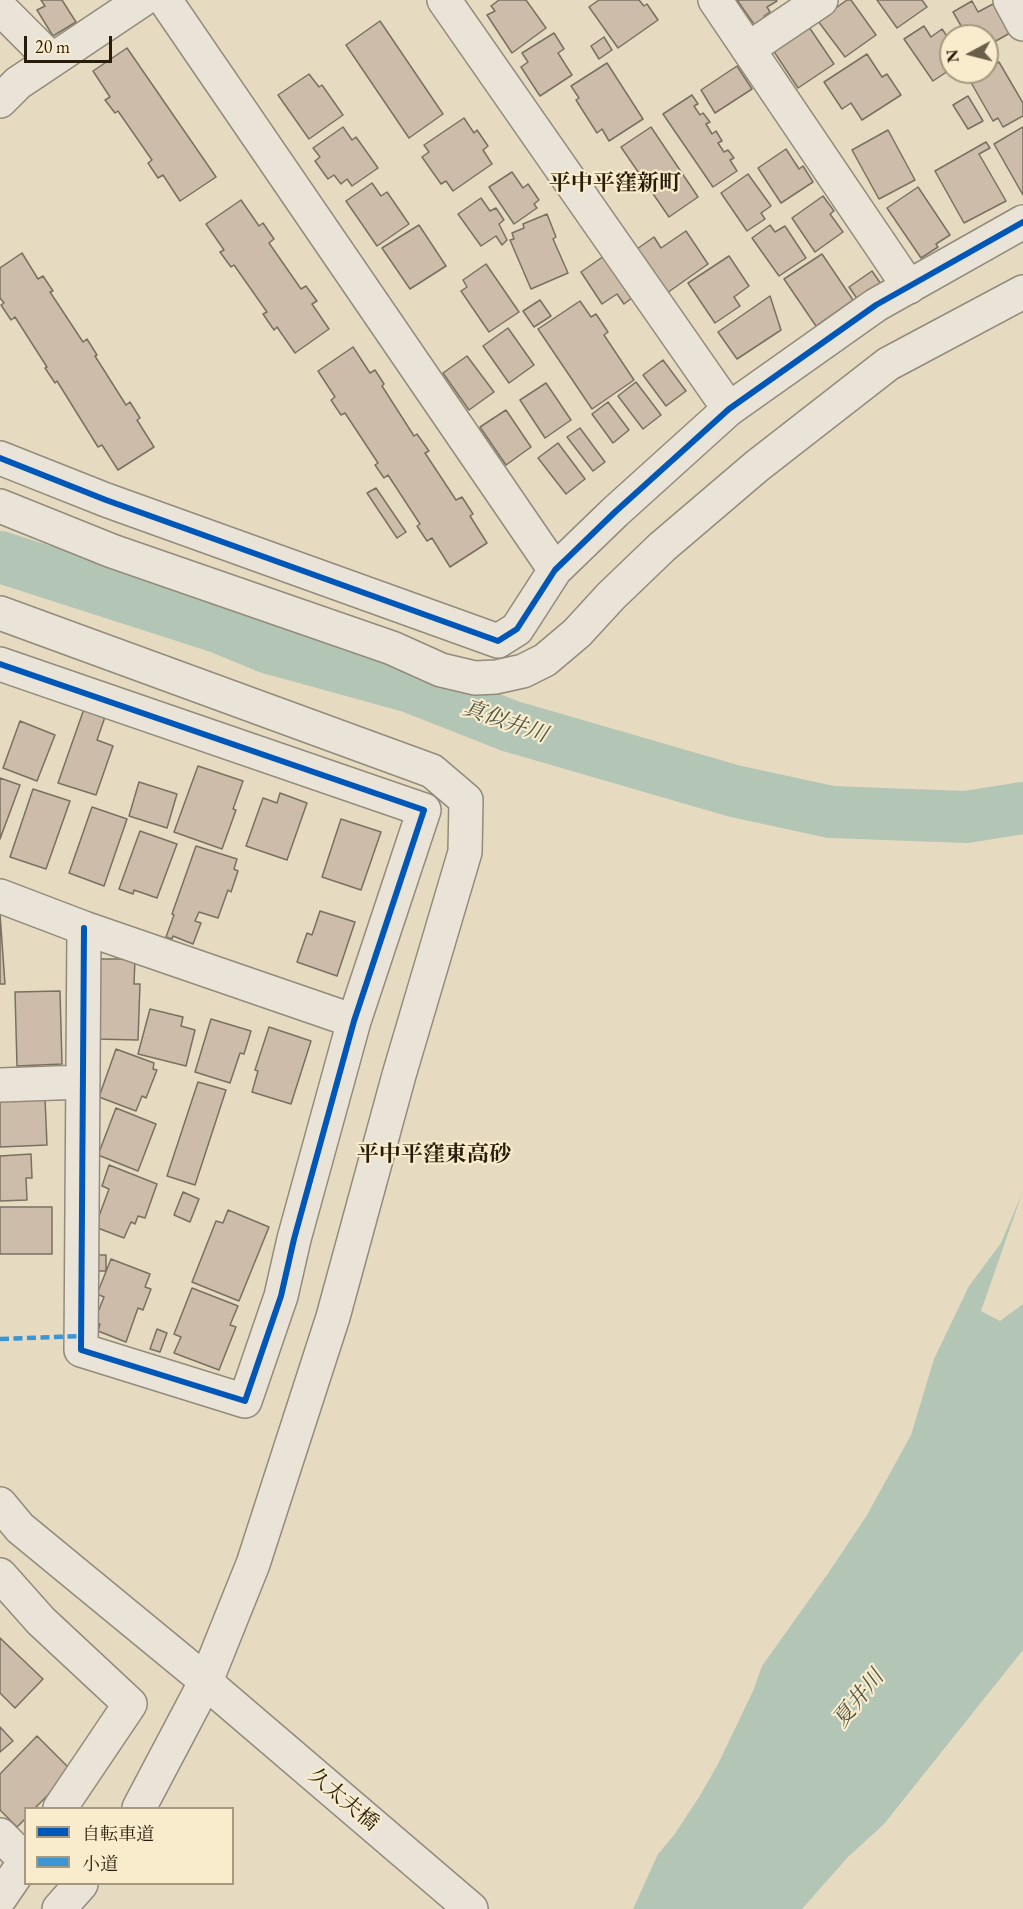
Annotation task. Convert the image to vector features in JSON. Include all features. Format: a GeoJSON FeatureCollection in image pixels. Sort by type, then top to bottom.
{"type":"FeatureCollection","features":[{"type":"Feature","properties":{"kind":"street"},"geometry":{"type":"LineString","coordinates":[[0,101],[18,83],[142,0]]}},
{"type":"Feature","properties":{"kind":"street"},"geometry":{"type":"LineString","coordinates":[[165,0],[555,570]]}},
{"type":"Feature","properties":{"kind":"street"},"geometry":{"type":"LineString","coordinates":[[444,0],[729,409]]}},
{"type":"Feature","properties":{"kind":"street"},"geometry":{"type":"LineString","coordinates":[[715,0],[909,287]]}},
{"type":"Feature","properties":{"kind":"street"},"geometry":{"type":"LineString","coordinates":[[748,50],[821,0]]}},
{"type":"Feature","properties":{"kind":"street"},"geometry":{"type":"LineString","coordinates":[[1010,0],[1023,24]]}},
{"type":"Feature","properties":{"kind":"street"},"geometry":{"type":"LineString","coordinates":[[0,8],[52,60]]}},
{"type":"Feature","properties":{"kind":"street"},"geometry":{"type":"LineString","coordinates":[[0,458],[105,500],[498,641],[517,629],[555,570],[615,512],[729,409],[876,305],[1023,222]]}},
{"type":"Feature","properties":{"kind":"street"},"geometry":{"type":"LineString","coordinates":[[0,506],[112,550],[392,648],[441,670],[475,678],[496,677],[523,671],[546,660],[577,633],[611,596],[662,547],[757,466],[888,364],[1023,292]]}},
{"type":"Feature","properties":{"kind":"street"},"geometry":{"type":"LineString","coordinates":[[0,613],[432,771],[466,800],[465,852],[399,1075],[333,1317],[211,1686],[140,1807]]}},
{"type":"Feature","properties":{"kind":"street"},"geometry":{"type":"LineString","coordinates":[[0,664],[424,810],[354,1021],[294,1239],[281,1296],[245,1401],[81,1350],[84,928]]}},
{"type":"Feature","properties":{"kind":"street"},"geometry":{"type":"LineString","coordinates":[[0,896],[84,928],[354,1021]]}},
{"type":"Feature","properties":{"kind":"street"},"geometry":{"type":"LineString","coordinates":[[0,1085],[83,1082]]}},
{"type":"Feature","properties":{"kind":"street","name":"久太夫橋"},"geometry":{"type":"LineString","coordinates":[[0,1504],[20,1528],[211,1686],[471,1909]]}},
{"type":"Feature","properties":{"kind":"street"},"geometry":{"type":"LineString","coordinates":[[0,1575],[41,1621],[130,1704],[61,1807]]}},
{"type":"Feature","properties":{"kind":"street"},"geometry":{"type":"LineString","coordinates":[[0,1835],[24,1859]]}},
{"type":"Feature","properties":{"kind":"street"},"geometry":{"type":"LineString","coordinates":[[0,1898],[24,1862]]}},
{"type":"Feature","properties":{"kind":"street"},"geometry":{"type":"LineString","coordinates":[[59,1909],[80,1885]]}},
{"type":"Feature","properties":{"kind":"water"},"geometry":{"type":"Polygon","coordinates":[[[1023,809],[1023,821],[981,812],[1023,809]]]}},
{"type":"Feature","properties":{"kind":"water","name":"夏井川"},"geometry":{"type":"Polygon","coordinates":[[[1023,1191],[981,1311],[1000,1321],[1023,1304],[1023,1650],[884,1824],[848,1857],[802,1909],[633,1909],[658,1854],[674,1835],[718,1764],[753,1691],[762,1666],[867,1515],[911,1435],[934,1359],[969,1286],[1001,1243],[1023,1191]]]}},
{"type":"Feature","properties":{"kind":"building"},"geometry":{"type":"Polygon","coordinates":[[[41,0],[62,0],[76,22],[53,36],[37,10],[45,6],[41,0]]]}},
{"type":"Feature","properties":{"kind":"building"},"geometry":{"type":"Polygon","coordinates":[[[499,0],[526,0],[546,28],[512,53],[487,15],[495,11],[491,6],[499,0]]]}},
{"type":"Feature","properties":{"kind":"building"},"geometry":{"type":"Polygon","coordinates":[[[599,0],[639,0],[644,6],[647,4],[658,20],[618,48],[589,7],[599,0]]]}},
{"type":"Feature","properties":{"kind":"building"},"geometry":{"type":"Polygon","coordinates":[[[737,0],[777,1],[767,7],[770,12],[764,16],[766,19],[756,27],[737,0]]]}},
{"type":"Feature","properties":{"kind":"building"},"geometry":{"type":"Polygon","coordinates":[[[847,0],[851,0],[876,35],[845,57],[818,21],[847,0]]]}},
{"type":"Feature","properties":{"kind":"building"},"geometry":{"type":"Polygon","coordinates":[[[877,0],[922,0],[927,7],[897,28],[877,0]]]}},
{"type":"Feature","properties":{"kind":"building"},"geometry":{"type":"Polygon","coordinates":[[[972,1],[978,12],[993,4],[1010,33],[999,39],[999,24],[960,24],[953,12],[972,1]]]}},
{"type":"Feature","properties":{"kind":"building"},"geometry":{"type":"Polygon","coordinates":[[[380,21],[443,114],[409,138],[346,45],[380,21]]]}},
{"type":"Feature","properties":{"kind":"building"},"geometry":{"type":"Polygon","coordinates":[[[924,26],[931,37],[939,31],[939,77],[933,81],[904,39],[924,26]]]}},
{"type":"Feature","properties":{"kind":"building"},"geometry":{"type":"Polygon","coordinates":[[[809,27],[834,64],[798,88],[773,50],[809,27]]]}},
{"type":"Feature","properties":{"kind":"building"},"geometry":{"type":"Polygon","coordinates":[[[554,33],[564,49],[558,53],[572,75],[540,96],[521,67],[528,62],[522,53],[554,33]]]}},
{"type":"Feature","properties":{"kind":"building"},"geometry":{"type":"Polygon","coordinates":[[[604,37],[612,50],[599,59],[591,46],[604,37]]]}},
{"type":"Feature","properties":{"kind":"building"},"geometry":{"type":"Polygon","coordinates":[[[127,48],[216,177],[180,201],[163,175],[158,178],[148,163],[152,160],[118,111],[115,113],[105,100],[110,97],[93,71],[127,48]]]}},
{"type":"Feature","properties":{"kind":"building"},"geometry":{"type":"Polygon","coordinates":[[[867,54],[882,77],[887,74],[901,95],[862,120],[851,103],[842,109],[824,82],[867,54]]]}},
{"type":"Feature","properties":{"kind":"building"},"geometry":{"type":"Polygon","coordinates":[[[999,62],[1023,103],[1023,116],[1003,127],[998,118],[993,121],[972,84],[999,84],[999,62]]]}},
{"type":"Feature","properties":{"kind":"building"},"geometry":{"type":"Polygon","coordinates":[[[607,63],[643,119],[609,141],[602,129],[597,133],[576,100],[579,98],[571,86],[607,63]]]}},
{"type":"Feature","properties":{"kind":"building"},"geometry":{"type":"Polygon","coordinates":[[[737,66],[752,89],[715,113],[701,90],[737,66]]]}},
{"type":"Feature","properties":{"kind":"building"},"geometry":{"type":"Polygon","coordinates":[[[309,74],[319,87],[322,85],[343,115],[309,139],[278,95],[309,74]]]}},
{"type":"Feature","properties":{"kind":"building"},"geometry":{"type":"Polygon","coordinates":[[[692,95],[698,104],[694,106],[700,115],[703,113],[710,122],[706,124],[712,134],[716,131],[722,141],[718,143],[724,152],[728,150],[734,158],[730,160],[737,171],[713,187],[663,114],[692,95]]]}},
{"type":"Feature","properties":{"kind":"building"},"geometry":{"type":"Polygon","coordinates":[[[968,96],[983,121],[968,129],[953,105],[968,96]]]}},
{"type":"Feature","properties":{"kind":"building"},"geometry":{"type":"Polygon","coordinates":[[[464,118],[474,133],[477,130],[488,146],[483,150],[492,164],[453,191],[446,181],[441,184],[422,157],[429,152],[424,145],[464,118]]]}},
{"type":"Feature","properties":{"kind":"building"},"geometry":{"type":"Polygon","coordinates":[[[343,127],[352,140],[356,137],[378,168],[352,186],[347,179],[341,184],[334,175],[328,179],[315,161],[320,157],[313,148],[343,127]]]}},
{"type":"Feature","properties":{"kind":"building"},"geometry":{"type":"Polygon","coordinates":[[[651,127],[698,197],[669,217],[621,147],[651,127]]]}},
{"type":"Feature","properties":{"kind":"building"},"geometry":{"type":"Polygon","coordinates":[[[1023,127],[1023,195],[994,144],[1023,127]]]}},
{"type":"Feature","properties":{"kind":"building"},"geometry":{"type":"Polygon","coordinates":[[[888,130],[915,180],[879,199],[852,150],[888,130]]]}},
{"type":"Feature","properties":{"kind":"building"},"geometry":{"type":"Polygon","coordinates":[[[986,142],[990,148],[979,154],[1006,201],[964,223],[935,171],[986,142]]]}},
{"type":"Feature","properties":{"kind":"building"},"geometry":{"type":"Polygon","coordinates":[[[786,149],[799,169],[803,166],[813,182],[781,203],[758,168],[786,149]]]}},
{"type":"Feature","properties":{"kind":"building"},"geometry":{"type":"Polygon","coordinates":[[[512,172],[523,188],[528,184],[539,200],[534,204],[537,208],[514,224],[489,187],[512,172]]]}},
{"type":"Feature","properties":{"kind":"building"},"geometry":{"type":"Polygon","coordinates":[[[748,174],[771,206],[761,213],[765,219],[747,231],[721,193],[748,174]]]}},
{"type":"Feature","properties":{"kind":"building"},"geometry":{"type":"Polygon","coordinates":[[[372,183],[381,196],[387,192],[409,224],[377,246],[346,201],[372,183]]]}},
{"type":"Feature","properties":{"kind":"building"},"geometry":{"type":"Polygon","coordinates":[[[918,187],[950,235],[936,244],[938,247],[921,258],[887,208],[918,187]]]}},
{"type":"Feature","properties":{"kind":"building"},"geometry":{"type":"Polygon","coordinates":[[[823,196],[834,211],[830,214],[843,232],[815,252],[792,218],[823,196]]]}},
{"type":"Feature","properties":{"kind":"building"},"geometry":{"type":"Polygon","coordinates":[[[481,198],[490,211],[496,208],[504,220],[499,224],[507,240],[502,245],[496,236],[481,246],[458,214],[481,198]]]}},
{"type":"Feature","properties":{"kind":"building"},"geometry":{"type":"Polygon","coordinates":[[[241,200],[259,226],[263,223],[274,239],[269,243],[301,289],[306,286],[317,301],[312,304],[329,329],[295,353],[277,327],[274,330],[263,314],[267,312],[234,265],[231,267],[220,252],[224,250],[206,224],[241,200]]]}},
{"type":"Feature","properties":{"kind":"building"},"geometry":{"type":"Polygon","coordinates":[[[547,214],[556,237],[553,239],[568,273],[531,289],[510,240],[514,239],[512,233],[524,228],[523,224],[547,214]]]}},
{"type":"Feature","properties":{"kind":"building"},"geometry":{"type":"Polygon","coordinates":[[[419,225],[446,266],[410,289],[382,248],[419,225]]]}},
{"type":"Feature","properties":{"kind":"building"},"geometry":{"type":"Polygon","coordinates":[[[770,225],[775,232],[785,226],[806,258],[779,276],[752,238],[770,225]]]}},
{"type":"Feature","properties":{"kind":"building"},"geometry":{"type":"Polygon","coordinates":[[[686,231],[708,264],[667,293],[637,249],[654,237],[661,248],[686,231]]]}},
{"type":"Feature","properties":{"kind":"building"},"geometry":{"type":"Polygon","coordinates":[[[22,253],[38,279],[43,276],[53,291],[50,292],[83,342],[87,339],[126,405],[130,402],[140,418],[137,420],[154,447],[118,470],[102,445],[98,447],[57,381],[55,383],[45,368],[47,367],[15,317],[11,320],[1,305],[4,303],[0,298],[0,268],[22,253]]]}},
{"type":"Feature","properties":{"kind":"building"},"geometry":{"type":"Polygon","coordinates":[[[822,254],[853,300],[816,326],[784,279],[822,254]]]}},
{"type":"Feature","properties":{"kind":"building"},"geometry":{"type":"Polygon","coordinates":[[[604,256],[632,298],[624,304],[617,294],[602,304],[581,272],[604,256]]]}},
{"type":"Feature","properties":{"kind":"building"},"geometry":{"type":"Polygon","coordinates":[[[729,256],[749,286],[734,297],[740,306],[715,323],[688,283],[729,256]]]}},
{"type":"Feature","properties":{"kind":"building"},"geometry":{"type":"Polygon","coordinates":[[[486,264],[519,312],[489,332],[461,291],[467,287],[463,280],[486,264]]]}},
{"type":"Feature","properties":{"kind":"building"},"geometry":{"type":"Polygon","coordinates":[[[872,271],[881,284],[858,300],[849,287],[872,271]]]}},
{"type":"Feature","properties":{"kind":"building"},"geometry":{"type":"Polygon","coordinates":[[[770,296],[781,330],[737,359],[718,332],[770,296]]]}},
{"type":"Feature","properties":{"kind":"building"},"geometry":{"type":"Polygon","coordinates":[[[540,300],[551,316],[534,327],[523,311],[540,300]]]}},
{"type":"Feature","properties":{"kind":"building"},"geometry":{"type":"Polygon","coordinates":[[[580,301],[591,317],[596,314],[608,332],[604,335],[634,380],[592,409],[538,329],[580,301]]]}},
{"type":"Feature","properties":{"kind":"building"},"geometry":{"type":"Polygon","coordinates":[[[508,328],[534,365],[509,383],[483,346],[508,328]]]}},
{"type":"Feature","properties":{"kind":"building"},"geometry":{"type":"Polygon","coordinates":[[[353,347],[370,373],[375,370],[384,384],[382,386],[414,436],[417,434],[429,451],[425,453],[456,500],[462,497],[473,514],[470,516],[487,543],[450,567],[432,538],[427,541],[417,526],[420,524],[388,475],[384,478],[375,465],[378,463],[345,413],[341,415],[331,400],[335,397],[318,371],[353,347]]]}},
{"type":"Feature","properties":{"kind":"building"},"geometry":{"type":"Polygon","coordinates":[[[467,356],[494,392],[469,410],[443,373],[467,356]]]}},
{"type":"Feature","properties":{"kind":"building"},"geometry":{"type":"Polygon","coordinates":[[[663,360],[686,391],[666,406],[643,375],[663,360]]]}},
{"type":"Feature","properties":{"kind":"building"},"geometry":{"type":"Polygon","coordinates":[[[636,382],[661,415],[643,429],[618,396],[636,382]]]}},
{"type":"Feature","properties":{"kind":"building"},"geometry":{"type":"Polygon","coordinates":[[[546,383],[571,420],[545,438],[520,400],[546,383]]]}},
{"type":"Feature","properties":{"kind":"building"},"geometry":{"type":"Polygon","coordinates":[[[608,402],[629,430],[613,443],[592,414],[608,402]]]}},
{"type":"Feature","properties":{"kind":"building"},"geometry":{"type":"Polygon","coordinates":[[[506,410],[531,447],[506,465],[480,427],[506,410]]]}},
{"type":"Feature","properties":{"kind":"building"},"geometry":{"type":"Polygon","coordinates":[[[580,428],[605,462],[593,471],[567,437],[580,428]]]}},
{"type":"Feature","properties":{"kind":"building"},"geometry":{"type":"Polygon","coordinates":[[[558,443],[585,479],[566,494],[538,458],[558,443]]]}},
{"type":"Feature","properties":{"kind":"building"},"geometry":{"type":"Polygon","coordinates":[[[376,488],[406,532],[397,538],[367,493],[376,488]]]}},
{"type":"Feature","properties":{"kind":"building"},"geometry":{"type":"Polygon","coordinates":[[[85,706],[106,714],[97,740],[113,746],[96,795],[58,783],[85,706]]]}},
{"type":"Feature","properties":{"kind":"building"},"geometry":{"type":"Polygon","coordinates":[[[20,721],[55,735],[37,781],[3,768],[20,721]]]}},
{"type":"Feature","properties":{"kind":"building"},"geometry":{"type":"Polygon","coordinates":[[[198,766],[243,781],[233,809],[236,810],[222,849],[174,832],[198,766]]]}},
{"type":"Feature","properties":{"kind":"building"},"geometry":{"type":"Polygon","coordinates":[[[0,778],[20,785],[0,839],[0,778]]]}},
{"type":"Feature","properties":{"kind":"building"},"geometry":{"type":"Polygon","coordinates":[[[139,782],[177,794],[167,828],[129,816],[139,782]]]}},
{"type":"Feature","properties":{"kind":"building"},"geometry":{"type":"Polygon","coordinates":[[[33,789],[70,801],[46,869],[10,857],[33,789]]]}},
{"type":"Feature","properties":{"kind":"building"},"geometry":{"type":"Polygon","coordinates":[[[280,793],[307,803],[287,860],[246,846],[263,798],[277,803],[280,793]]]}},
{"type":"Feature","properties":{"kind":"building"},"geometry":{"type":"Polygon","coordinates":[[[92,807],[127,819],[104,886],[69,873],[92,807]]]}},
{"type":"Feature","properties":{"kind":"building"},"geometry":{"type":"Polygon","coordinates":[[[341,819],[381,832],[361,890],[322,877],[341,819]]]}},
{"type":"Feature","properties":{"kind":"building"},"geometry":{"type":"Polygon","coordinates":[[[140,831],[177,844],[157,898],[134,890],[133,894],[119,889],[140,831]]]}},
{"type":"Feature","properties":{"kind":"building"},"geometry":{"type":"Polygon","coordinates":[[[196,846],[237,859],[234,869],[238,871],[218,918],[199,912],[195,921],[201,923],[193,944],[173,936],[172,939],[166,937],[196,846]]]}},
{"type":"Feature","properties":{"kind":"building"},"geometry":{"type":"Polygon","coordinates":[[[320,911],[355,922],[337,976],[297,962],[307,933],[312,935],[320,911]]]}},
{"type":"Feature","properties":{"kind":"building"},"geometry":{"type":"Polygon","coordinates":[[[0,914],[5,984],[0,984],[0,914]]]}},
{"type":"Feature","properties":{"kind":"building"},"geometry":{"type":"Polygon","coordinates":[[[100,959],[135,959],[134,984],[140,984],[138,1040],[97,1039],[100,959]]]}},
{"type":"Feature","properties":{"kind":"building"},"geometry":{"type":"Polygon","coordinates":[[[60,991],[62,1064],[17,1066],[15,992],[60,991]]]}},
{"type":"Feature","properties":{"kind":"building"},"geometry":{"type":"Polygon","coordinates":[[[150,1009],[183,1017],[181,1026],[195,1030],[186,1066],[138,1054],[150,1009]]]}},
{"type":"Feature","properties":{"kind":"building"},"geometry":{"type":"Polygon","coordinates":[[[211,1019],[251,1031],[244,1054],[240,1053],[230,1083],[195,1072],[211,1019]]]}},
{"type":"Feature","properties":{"kind":"building"},"geometry":{"type":"Polygon","coordinates":[[[269,1027],[311,1041],[291,1104],[252,1092],[258,1071],[255,1070],[269,1027]]]}},
{"type":"Feature","properties":{"kind":"building"},"geometry":{"type":"Polygon","coordinates":[[[116,1049],[154,1063],[153,1069],[157,1070],[146,1098],[142,1096],[136,1111],[99,1097],[116,1049]]]}},
{"type":"Feature","properties":{"kind":"building"},"geometry":{"type":"Polygon","coordinates":[[[198,1082],[226,1090],[195,1185],[167,1176],[198,1082]]]}},
{"type":"Feature","properties":{"kind":"building"},"geometry":{"type":"Polygon","coordinates":[[[45,1098],[47,1145],[0,1147],[0,1100],[45,1098]]]}},
{"type":"Feature","properties":{"kind":"building"},"geometry":{"type":"Polygon","coordinates":[[[116,1108],[156,1124],[138,1171],[98,1155],[116,1108]]]}},
{"type":"Feature","properties":{"kind":"building"},"geometry":{"type":"Polygon","coordinates":[[[31,1154],[32,1178],[26,1178],[27,1200],[0,1201],[0,1156],[31,1154]]]}},
{"type":"Feature","properties":{"kind":"building"},"geometry":{"type":"Polygon","coordinates":[[[109,1165],[157,1184],[145,1218],[138,1216],[135,1224],[131,1222],[124,1238],[95,1227],[109,1189],[102,1186],[109,1165]]]}},
{"type":"Feature","properties":{"kind":"building"},"geometry":{"type":"Polygon","coordinates":[[[183,1192],[199,1199],[190,1222],[174,1215],[183,1192]]]}},
{"type":"Feature","properties":{"kind":"building"},"geometry":{"type":"Polygon","coordinates":[[[0,1207],[52,1207],[52,1254],[0,1254],[0,1207]]]}},
{"type":"Feature","properties":{"kind":"building"},"geometry":{"type":"Polygon","coordinates":[[[228,1210],[269,1227],[239,1301],[192,1282],[216,1221],[223,1223],[228,1210]]]}},
{"type":"Feature","properties":{"kind":"building"},"geometry":{"type":"Polygon","coordinates":[[[95,1255],[106,1255],[106,1271],[95,1271],[95,1255]]]}},
{"type":"Feature","properties":{"kind":"building"},"geometry":{"type":"Polygon","coordinates":[[[111,1259],[150,1274],[145,1287],[151,1289],[143,1310],[138,1308],[126,1342],[98,1331],[100,1324],[94,1322],[104,1297],[97,1294],[111,1259]]]}},
{"type":"Feature","properties":{"kind":"building"},"geometry":{"type":"Polygon","coordinates":[[[192,1288],[238,1306],[230,1325],[236,1327],[219,1370],[174,1353],[181,1337],[174,1334],[192,1288]]]}},
{"type":"Feature","properties":{"kind":"building"},"geometry":{"type":"Polygon","coordinates":[[[157,1329],[167,1333],[160,1352],[150,1349],[157,1329]]]}},
{"type":"Feature","properties":{"kind":"building"},"geometry":{"type":"Polygon","coordinates":[[[0,1638],[43,1679],[15,1708],[0,1693],[0,1638]]]}},
{"type":"Feature","properties":{"kind":"building"},"geometry":{"type":"Polygon","coordinates":[[[0,1727],[13,1741],[0,1752],[0,1727]]]}},
{"type":"Feature","properties":{"kind":"building"},"geometry":{"type":"Polygon","coordinates":[[[37,1736],[72,1771],[36,1807],[24,1807],[24,1820],[17,1827],[0,1810],[0,1774],[37,1736]]]}},
{"type":"Feature","properties":{"kind":"waterway","name":"真似井川"},"geometry":{"type":"LineString","coordinates":[[0,557],[218,627],[269,648],[411,687],[510,726],[734,791],[831,812],[966,817],[1023,808]]}},
{"type":"Feature","properties":{"kind":"marked path"},"geometry":{"type":"LineString","coordinates":[[0,1339],[81,1336]]}},
{"type":"Feature","properties":{"kind":"cycle path"},"geometry":{"type":"LineString","coordinates":[[0,458],[106,500],[498,641],[517,629],[555,570],[615,512],[729,409],[876,305],[1023,222]]}},
{"type":"Feature","properties":{"kind":"cycle path"},"geometry":{"type":"LineString","coordinates":[[0,664],[424,810],[354,1021],[294,1239],[281,1296],[245,1401],[81,1350],[84,928]]}},
{"type":"Feature","properties":{"kind":"district","name":"平中平窪新町"},"geometry":{"type":"Point","coordinates":[615,184]}},
{"type":"Feature","properties":{"kind":"district","name":"平中平窪東高砂"},"geometry":{"type":"Point","coordinates":[434,1155]}}]}
